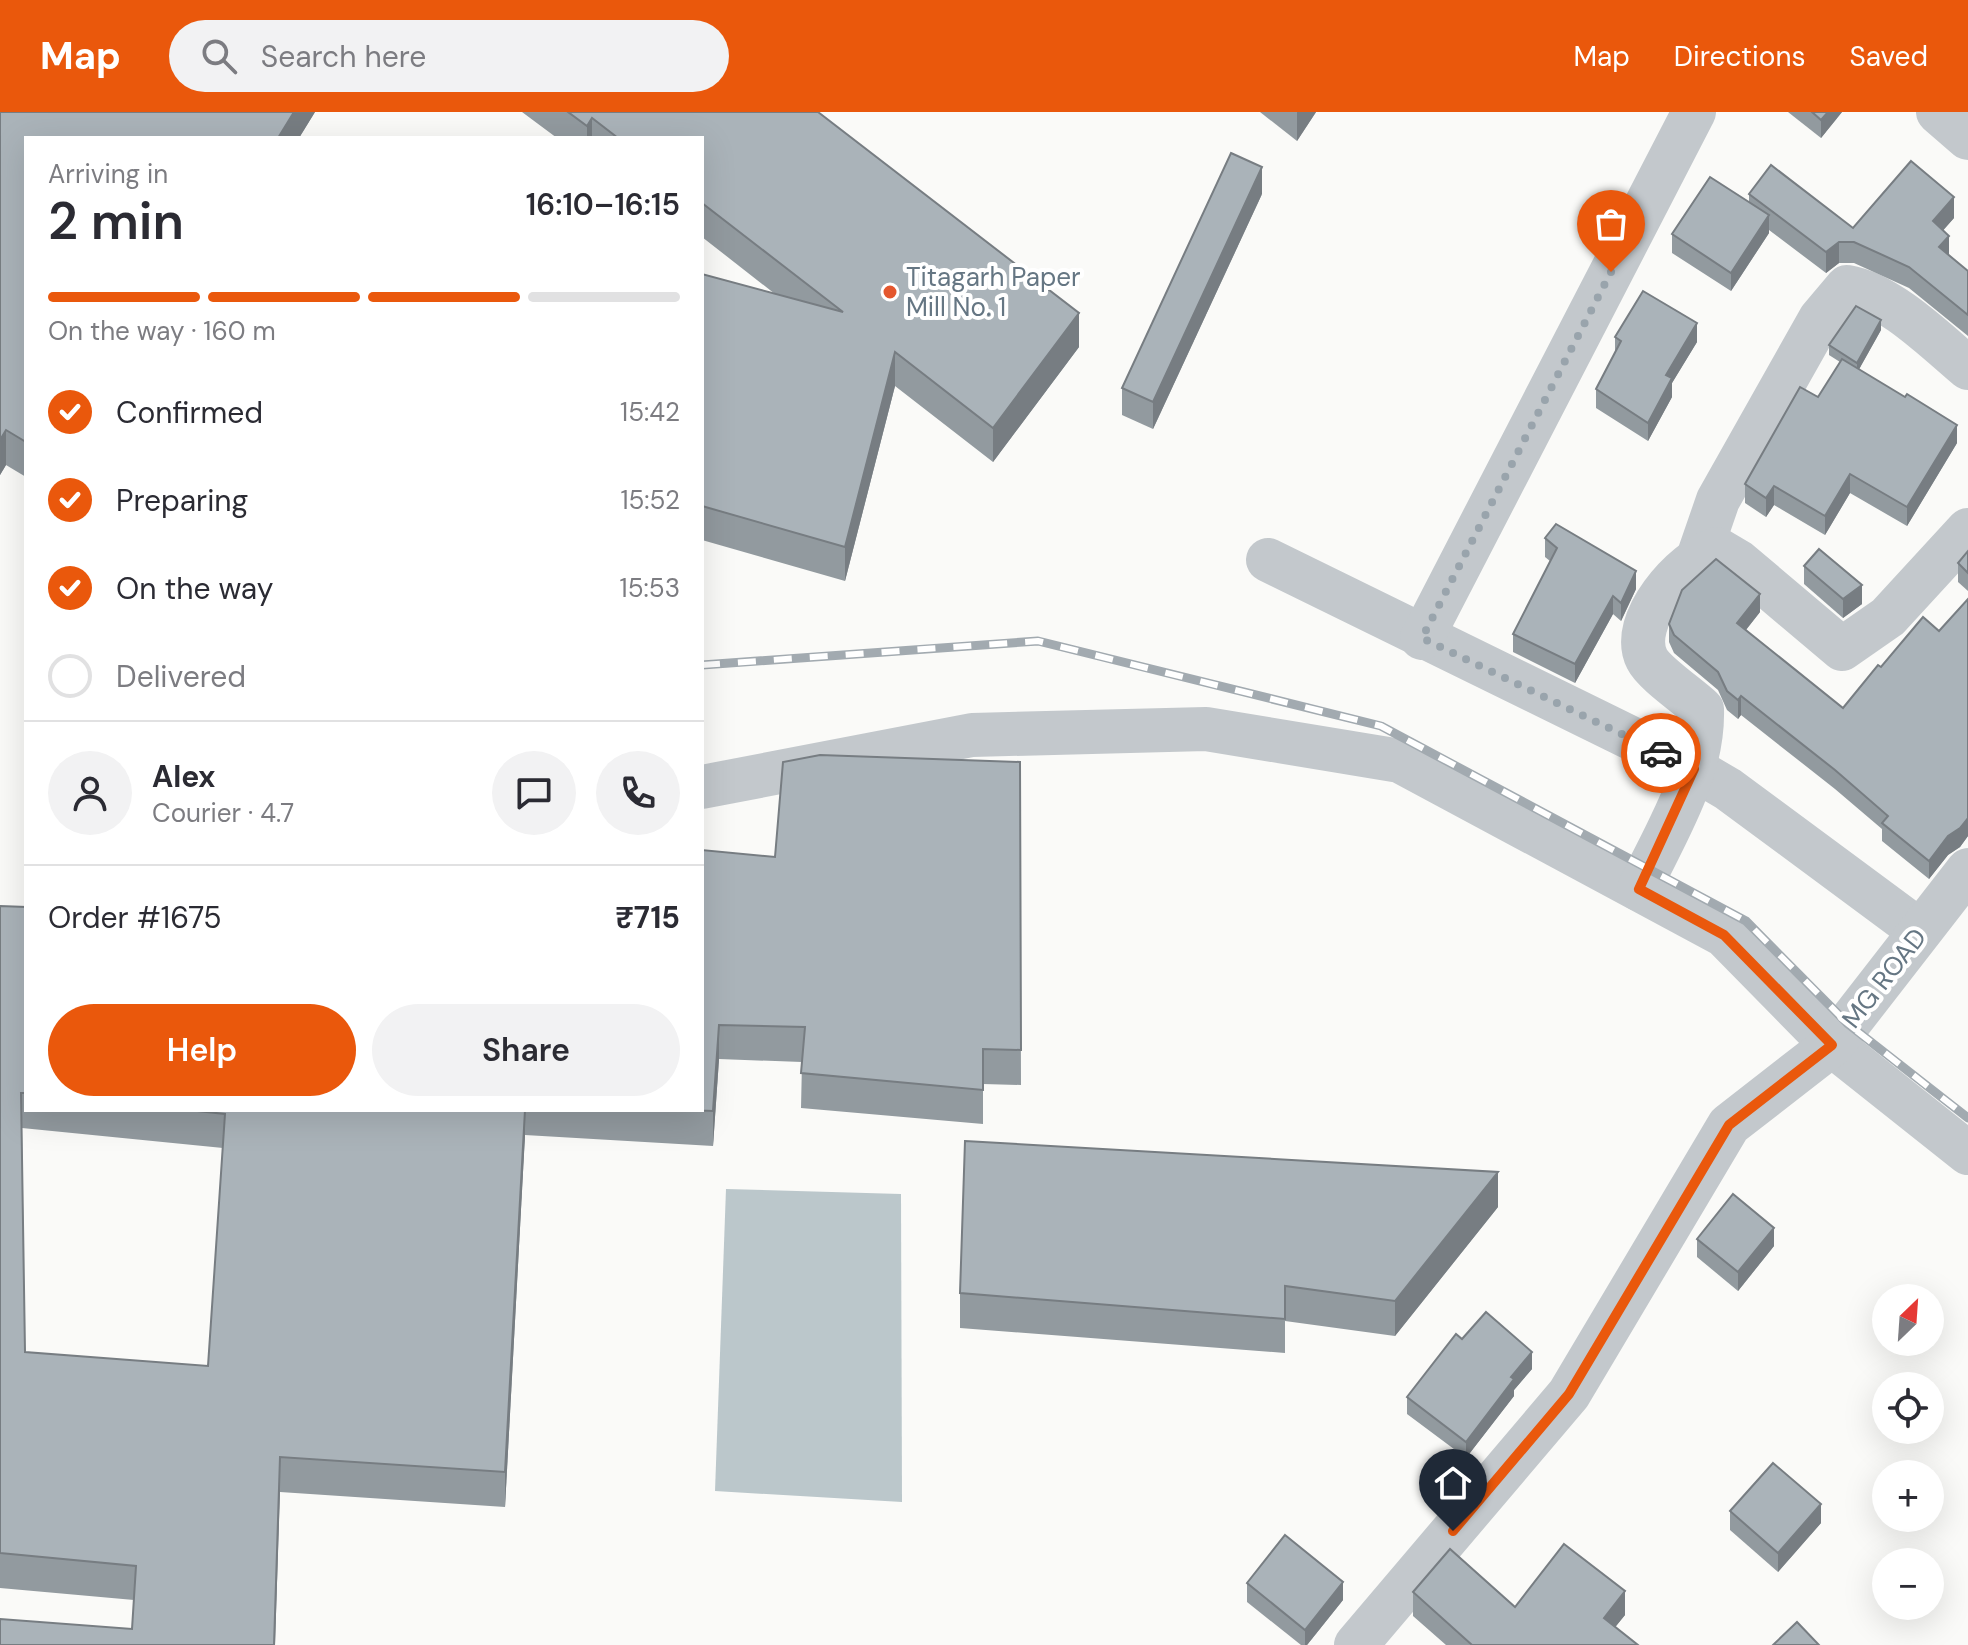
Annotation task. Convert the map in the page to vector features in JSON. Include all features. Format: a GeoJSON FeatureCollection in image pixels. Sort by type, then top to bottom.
{"type":"FeatureCollection","features":[{"type":"Feature","properties":{"kind":"street"},"geometry":{"type":"LineString","coordinates":[[1422,638],[1694,112]]}},
{"type":"Feature","properties":{"kind":"street"},"geometry":{"type":"LineString","coordinates":[[1938,112],[1968,138]]}},
{"type":"Feature","properties":{"kind":"street"},"geometry":{"type":"LineString","coordinates":[[1699,555],[1718,500],[1820,319],[1847,287],[1857,289],[1905,316],[1968,368]]}},
{"type":"Feature","properties":{"kind":"street"},"geometry":{"type":"LineString","coordinates":[[1639,889],[1694,769],[1702,729],[1702,709],[1648,662],[1641,641],[1646,620],[1682,569],[1699,555],[1717,549],[1739,562],[1842,649],[1888,617],[1968,530]]}},
{"type":"Feature","properties":{"kind":"street"},"geometry":{"type":"LineString","coordinates":[[1268,560],[1694,769],[1728,789],[1920,931]]}},
{"type":"Feature","properties":{"kind":"street"},"geometry":{"type":"LineString","coordinates":[[704,787],[972,735],[1206,729],[1400,761],[1724,935],[1832,1045],[1968,1153]]}},
{"type":"Feature","properties":{"kind":"street","name":"MG ROAD"},"geometry":{"type":"LineString","coordinates":[[1356,1645],[1569,1394],[1729,1125],[1832,1045],[1968,870]]}},
{"type":"Feature","properties":{"kind":"shaded area"},"geometry":{"type":"Polygon","coordinates":[[[726,1189],[901,1194],[902,1502],[715,1491],[726,1189]]]}},
{"type":"Feature","properties":{"kind":"building"},"geometry":{"type":"Polygon","coordinates":[[[0,112],[294,112],[279,136],[24,136],[24,441],[6,430],[0,440],[0,112]]]}},
{"type":"Feature","properties":{"kind":"building"},"geometry":{"type":"Polygon","coordinates":[[[568,112],[818,112],[1079,313],[993,428],[895,352],[845,547],[704,507],[704,275],[843,312],[704,205],[704,136],[615,136],[592,118],[587,126],[568,112]]]}},
{"type":"Feature","properties":{"kind":"building"},"geometry":{"type":"Polygon","coordinates":[[[1812,112],[1828,112],[1821,120],[1812,112]]]}},
{"type":"Feature","properties":{"kind":"building"},"geometry":{"type":"Polygon","coordinates":[[[1231,153],[1262,167],[1153,402],[1122,388],[1231,153]]]}},
{"type":"Feature","properties":{"kind":"building"},"geometry":{"type":"Polygon","coordinates":[[[1911,161],[1954,197],[1933,221],[1949,236],[1939,247],[1968,271],[1968,315],[1909,267],[1854,242],[1839,242],[1826,252],[1749,194],[1771,165],[1853,228],[1911,161]]]}},
{"type":"Feature","properties":{"kind":"building"},"geometry":{"type":"Polygon","coordinates":[[[1710,177],[1769,215],[1731,273],[1672,234],[1710,177]]]}},
{"type":"Feature","properties":{"kind":"building"},"geometry":{"type":"Polygon","coordinates":[[[1643,291],[1697,323],[1666,375],[1672,378],[1648,423],[1596,389],[1621,341],[1615,337],[1643,291]]]}},
{"type":"Feature","properties":{"kind":"building"},"geometry":{"type":"Polygon","coordinates":[[[1856,306],[1881,320],[1857,363],[1829,345],[1856,306]]]}},
{"type":"Feature","properties":{"kind":"building"},"geometry":{"type":"Polygon","coordinates":[[[1842,359],[1957,425],[1907,507],[1850,474],[1825,516],[1774,486],[1766,498],[1745,484],[1800,387],[1818,397],[1842,359]]]}},
{"type":"Feature","properties":{"kind":"building"},"geometry":{"type":"Polygon","coordinates":[[[1556,524],[1636,571],[1621,603],[1613,596],[1575,664],[1513,634],[1557,548],[1545,538],[1556,524]]]}},
{"type":"Feature","properties":{"kind":"building"},"geometry":{"type":"Polygon","coordinates":[[[1819,549],[1862,585],[1843,599],[1804,566],[1819,549]]]}},
{"type":"Feature","properties":{"kind":"building"},"geometry":{"type":"Polygon","coordinates":[[[1968,551],[1968,573],[1958,563],[1968,551]]]}},
{"type":"Feature","properties":{"kind":"building"},"geometry":{"type":"Polygon","coordinates":[[[1716,559],[1760,594],[1737,623],[1843,708],[1923,617],[1939,631],[1968,599],[1968,818],[1948,836],[1929,861],[1882,823],[1888,816],[1835,770],[1741,696],[1738,700],[1727,691],[1718,672],[1674,635],[1669,624],[1682,590],[1716,559]]]}},
{"type":"Feature","properties":{"kind":"building"},"geometry":{"type":"Polygon","coordinates":[[[820,755],[1020,762],[1021,1050],[983,1049],[983,1090],[801,1073],[805,1027],[719,1025],[713,1111],[704,1111],[704,850],[775,857],[783,762],[820,755]]]}},
{"type":"Feature","properties":{"kind":"building"},"geometry":{"type":"Polygon","coordinates":[[[0,906],[24,907],[24,1093],[21,1093],[25,1352],[208,1366],[225,1114],[206,1112],[525,1112],[505,1472],[280,1457],[274,1645],[0,1645],[0,1619],[132,1629],[136,1566],[0,1553],[0,906]]]}},
{"type":"Feature","properties":{"kind":"building"},"geometry":{"type":"Polygon","coordinates":[[[965,1141],[1498,1172],[1395,1301],[1285,1286],[1285,1319],[960,1293],[965,1141]]]}},
{"type":"Feature","properties":{"kind":"building"},"geometry":{"type":"Polygon","coordinates":[[[1733,1194],[1774,1228],[1738,1272],[1697,1239],[1733,1194]]]}},
{"type":"Feature","properties":{"kind":"building"},"geometry":{"type":"Polygon","coordinates":[[[1486,1312],[1532,1352],[1466,1442],[1407,1397],[1456,1334],[1462,1339],[1486,1312]]]}},
{"type":"Feature","properties":{"kind":"building"},"geometry":{"type":"Polygon","coordinates":[[[1773,1463],[1821,1504],[1778,1553],[1730,1511],[1773,1463]]]}},
{"type":"Feature","properties":{"kind":"building"},"geometry":{"type":"Polygon","coordinates":[[[1285,1535],[1343,1582],[1305,1630],[1247,1583],[1285,1535]]]}},
{"type":"Feature","properties":{"kind":"building"},"geometry":{"type":"Polygon","coordinates":[[[1564,1544],[1625,1591],[1604,1618],[1638,1645],[1472,1645],[1413,1592],[1450,1549],[1515,1607],[1564,1544]]]}},
{"type":"Feature","properties":{"kind":"building"},"geometry":{"type":"Polygon","coordinates":[[[1797,1622],[1819,1645],[1773,1645],[1797,1622]]]}},
{"type":"Feature","properties":{"kind":"railway"},"geometry":{"type":"LineString","coordinates":[[704,665],[1038,641],[1381,726],[1746,921],[1848,1024],[1968,1118]]}},
{"type":"Feature","properties":{"kind":"way so far"},"geometry":{"type":"LineString","coordinates":[[1611,272],[1422,638],[1661,753]]}},
{"type":"Feature","properties":{"kind":"place","name":"Titagarh Paper Mill No. 1"},"geometry":{"type":"Point","coordinates":[890,292]}},
{"type":"Feature","properties":{"kind":"route"},"geometry":{"type":"LineString","coordinates":[[1453,1531],[1569,1394],[1729,1125],[1832,1045],[1724,935],[1639,889],[1694,769],[1661,753]]}}]}
